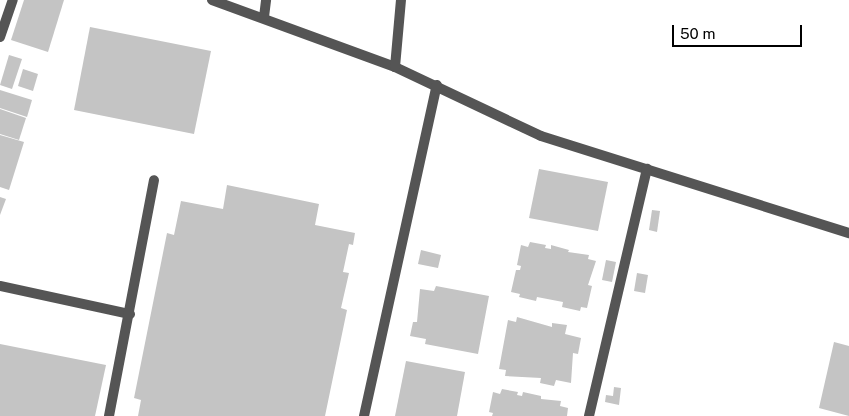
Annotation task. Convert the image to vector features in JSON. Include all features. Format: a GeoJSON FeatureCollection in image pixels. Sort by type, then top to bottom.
{"type":"FeatureCollection","features":[{"type":"Feature","properties":{"kind":"street"},"geometry":{"type":"LineString","coordinates":[[0,37],[13,0]]}},
{"type":"Feature","properties":{"kind":"street"},"geometry":{"type":"LineString","coordinates":[[212,0],[264,17],[395,67],[437,85],[540,136],[849,233]]}},
{"type":"Feature","properties":{"kind":"street"},"geometry":{"type":"LineString","coordinates":[[264,17],[266,0]]}},
{"type":"Feature","properties":{"kind":"street"},"geometry":{"type":"LineString","coordinates":[[395,67],[401,0]]}},
{"type":"Feature","properties":{"kind":"street"},"geometry":{"type":"LineString","coordinates":[[364,416],[437,85]]}},
{"type":"Feature","properties":{"kind":"street"},"geometry":{"type":"LineString","coordinates":[[589,416],[647,169]]}},
{"type":"Feature","properties":{"kind":"street"},"geometry":{"type":"LineString","coordinates":[[109,416],[130,314],[154,180]]}},
{"type":"Feature","properties":{"kind":"street"},"geometry":{"type":"LineString","coordinates":[[0,286],[130,314]]}},
{"type":"Feature","properties":{"kind":"building"},"geometry":{"type":"Polygon","coordinates":[[[24,0],[64,0],[48,52],[11,40],[24,0]]]}},
{"type":"Feature","properties":{"kind":"building"},"geometry":{"type":"Polygon","coordinates":[[[90,27],[211,51],[194,134],[74,110],[90,27]]]}},
{"type":"Feature","properties":{"kind":"building"},"geometry":{"type":"Polygon","coordinates":[[[9,55],[22,59],[12,89],[0,85],[9,55]]]}},
{"type":"Feature","properties":{"kind":"building"},"geometry":{"type":"Polygon","coordinates":[[[23,69],[38,74],[33,91],[18,86],[23,69]]]}},
{"type":"Feature","properties":{"kind":"building"},"geometry":{"type":"Polygon","coordinates":[[[0,90],[32,100],[27,117],[0,108],[0,90]]]}},
{"type":"Feature","properties":{"kind":"building"},"geometry":{"type":"Polygon","coordinates":[[[0,109],[26,118],[19,140],[0,134],[0,109]]]}},
{"type":"Feature","properties":{"kind":"building"},"geometry":{"type":"Polygon","coordinates":[[[0,135],[24,142],[9,190],[0,187],[0,135]]]}},
{"type":"Feature","properties":{"kind":"building"},"geometry":{"type":"Polygon","coordinates":[[[539,169],[608,182],[598,231],[529,218],[539,169]]]}},
{"type":"Feature","properties":{"kind":"building"},"geometry":{"type":"Polygon","coordinates":[[[227,185],[319,204],[315,225],[355,233],[353,245],[349,244],[343,272],[349,273],[341,308],[347,310],[325,416],[138,416],[141,400],[134,398],[167,233],[174,235],[181,201],[223,209],[227,185]]]}},
{"type":"Feature","properties":{"kind":"building"},"geometry":{"type":"Polygon","coordinates":[[[0,197],[6,199],[0,215],[0,197]]]}},
{"type":"Feature","properties":{"kind":"building"},"geometry":{"type":"Polygon","coordinates":[[[652,210],[660,211],[657,232],[649,230],[652,210]]]}},
{"type":"Feature","properties":{"kind":"building"},"geometry":{"type":"Polygon","coordinates":[[[530,242],[546,245],[545,248],[551,249],[551,245],[569,250],[568,252],[589,255],[588,259],[596,261],[588,285],[592,286],[587,308],[581,307],[580,311],[562,307],[563,302],[537,297],[536,301],[519,297],[520,294],[511,292],[516,270],[520,270],[521,266],[517,265],[521,245],[528,247],[530,242]]]}},
{"type":"Feature","properties":{"kind":"building"},"geometry":{"type":"Polygon","coordinates":[[[421,250],[441,255],[438,268],[418,264],[421,250]]]}},
{"type":"Feature","properties":{"kind":"building"},"geometry":{"type":"Polygon","coordinates":[[[606,260],[616,262],[612,282],[602,280],[606,260]]]}},
{"type":"Feature","properties":{"kind":"building"},"geometry":{"type":"Polygon","coordinates":[[[637,273],[648,275],[645,293],[634,291],[637,273]]]}},
{"type":"Feature","properties":{"kind":"building"},"geometry":{"type":"Polygon","coordinates":[[[436,286],[489,296],[478,354],[425,344],[426,339],[410,336],[413,322],[417,322],[420,289],[434,291],[436,286]]]}},
{"type":"Feature","properties":{"kind":"building"},"geometry":{"type":"Polygon","coordinates":[[[517,317],[552,327],[552,323],[567,325],[565,334],[581,338],[578,354],[573,353],[571,383],[556,380],[554,386],[540,383],[541,378],[505,376],[506,370],[499,369],[508,320],[516,322],[517,317]]]}},
{"type":"Feature","properties":{"kind":"building"},"geometry":{"type":"Polygon","coordinates":[[[834,342],[849,346],[849,416],[819,408],[834,342]]]}},
{"type":"Feature","properties":{"kind":"building"},"geometry":{"type":"Polygon","coordinates":[[[0,344],[106,365],[95,416],[0,416],[0,344]]]}},
{"type":"Feature","properties":{"kind":"building"},"geometry":{"type":"Polygon","coordinates":[[[406,361],[465,372],[457,416],[395,416],[406,361]]]}},
{"type":"Feature","properties":{"kind":"building"},"geometry":{"type":"Polygon","coordinates":[[[614,387],[621,388],[619,405],[605,402],[606,395],[613,396],[614,387]]]}},
{"type":"Feature","properties":{"kind":"building"},"geometry":{"type":"Polygon","coordinates":[[[502,389],[518,392],[517,395],[522,396],[523,392],[541,396],[541,399],[561,401],[560,406],[568,408],[567,416],[492,416],[493,413],[489,412],[493,392],[500,394],[502,389]]]}}]}
